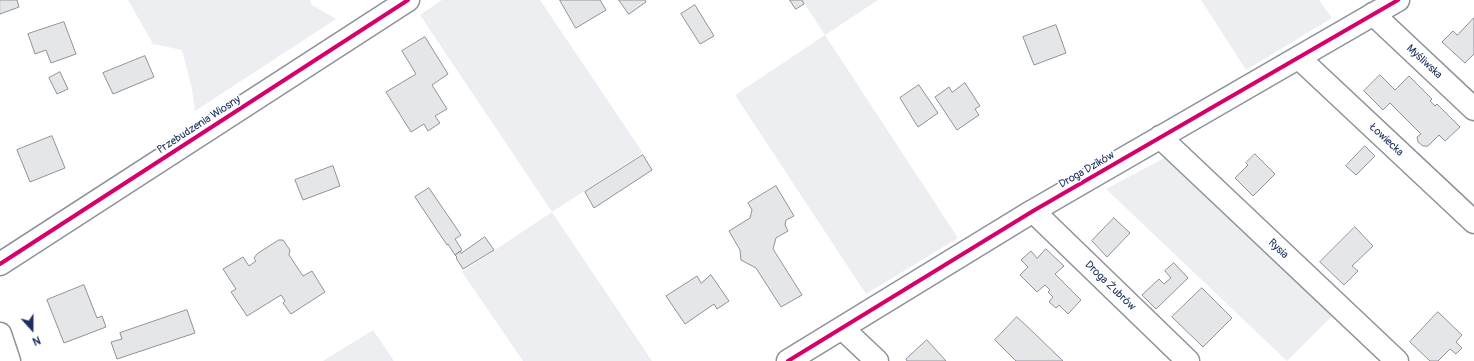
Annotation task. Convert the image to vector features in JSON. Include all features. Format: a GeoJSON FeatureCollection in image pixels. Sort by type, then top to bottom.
{"type":"FeatureCollection","features":[{"type":"Feature","properties":{"kind":"street","name":"Przebudzenia Wiosny"},"geometry":{"type":"LineString","coordinates":[[0,264],[408,0]]}},
{"type":"Feature","properties":{"kind":"street","name":"Droga Dzików"},"geometry":{"type":"LineString","coordinates":[[788,361],[1033,211],[1398,0]]}},
{"type":"Feature","properties":{"kind":"street","name":"Myśliwska"},"geometry":{"type":"LineString","coordinates":[[1373,14],[1474,109]]}},
{"type":"Feature","properties":{"kind":"street","name":"Łowiecka"},"geometry":{"type":"LineString","coordinates":[[1299,58],[1474,222]]}},
{"type":"Feature","properties":{"kind":"street","name":"Rysia"},"geometry":{"type":"LineString","coordinates":[[1160,137],[1397,361]]}},
{"type":"Feature","properties":{"kind":"street","name":"Droga Żubrów"},"geometry":{"type":"LineString","coordinates":[[1033,211],[1188,361]]}},
{"type":"Feature","properties":{"kind":"street"},"geometry":{"type":"LineString","coordinates":[[842,328],[877,361]]}},
{"type":"Feature","properties":{"kind":"street"},"geometry":{"type":"LineString","coordinates":[[0,334],[9,361]]}},
{"type":"Feature","properties":{"kind":"shaded area"},"geometry":{"type":"Polygon","coordinates":[[[128,0],[310,0],[312,5],[336,19],[195,111],[192,89],[182,50],[153,44],[128,0]]]}},
{"type":"Feature","properties":{"kind":"shaded area"},"geometry":{"type":"Polygon","coordinates":[[[442,0],[540,0],[643,153],[552,212],[420,15],[442,0]]]}},
{"type":"Feature","properties":{"kind":"shaded area"},"geometry":{"type":"Polygon","coordinates":[[[802,0],[878,0],[825,35],[802,0]]]}},
{"type":"Feature","properties":{"kind":"shaded area"},"geometry":{"type":"Polygon","coordinates":[[[1201,0],[1319,0],[1332,18],[1246,70],[1201,0]]]}},
{"type":"Feature","properties":{"kind":"shaded area"},"geometry":{"type":"Polygon","coordinates":[[[825,35],[958,238],[866,294],[735,95],[825,35]]]}},
{"type":"Feature","properties":{"kind":"shaded area"},"geometry":{"type":"Polygon","coordinates":[[[1168,156],[1335,313],[1287,361],[1106,189],[1168,156]]]}},
{"type":"Feature","properties":{"kind":"shaded area"},"geometry":{"type":"Polygon","coordinates":[[[552,212],[652,361],[523,361],[462,272],[552,212]]]}},
{"type":"Feature","properties":{"kind":"shaded area"},"geometry":{"type":"Polygon","coordinates":[[[373,330],[394,361],[323,361],[373,330]]]}},
{"type":"Feature","properties":{"kind":"building"},"geometry":{"type":"Polygon","coordinates":[[[0,0],[17,0],[19,7],[0,14],[0,0]]]}},
{"type":"Feature","properties":{"kind":"building"},"geometry":{"type":"Polygon","coordinates":[[[560,0],[600,0],[606,10],[576,28],[560,0]]]}},
{"type":"Feature","properties":{"kind":"building"},"geometry":{"type":"Polygon","coordinates":[[[619,0],[645,0],[646,2],[629,14],[619,0]]]}},
{"type":"Feature","properties":{"kind":"building"},"geometry":{"type":"Polygon","coordinates":[[[790,0],[802,0],[804,4],[796,9],[790,0]]]}},
{"type":"Feature","properties":{"kind":"building"},"geometry":{"type":"Polygon","coordinates":[[[695,5],[714,36],[700,44],[681,14],[695,5]]]}},
{"type":"Feature","properties":{"kind":"building"},"geometry":{"type":"Polygon","coordinates":[[[1474,18],[1474,54],[1465,63],[1442,42],[1453,31],[1457,35],[1474,18]]]}},
{"type":"Feature","properties":{"kind":"building"},"geometry":{"type":"Polygon","coordinates":[[[64,22],[76,54],[51,63],[46,50],[35,54],[28,34],[64,22]]]}},
{"type":"Feature","properties":{"kind":"building"},"geometry":{"type":"Polygon","coordinates":[[[1056,25],[1066,53],[1034,65],[1023,37],[1056,25]]]}},
{"type":"Feature","properties":{"kind":"building"},"geometry":{"type":"Polygon","coordinates":[[[425,37],[448,74],[432,85],[447,109],[435,116],[440,123],[428,131],[424,124],[411,132],[386,92],[416,74],[402,51],[425,37]]]}},
{"type":"Feature","properties":{"kind":"building"},"geometry":{"type":"Polygon","coordinates":[[[145,56],[154,77],[113,94],[103,73],[145,56]]]}},
{"type":"Feature","properties":{"kind":"building"},"geometry":{"type":"Polygon","coordinates":[[[60,72],[68,89],[57,94],[49,78],[60,72]]]}},
{"type":"Feature","properties":{"kind":"building"},"geometry":{"type":"Polygon","coordinates":[[[1380,75],[1395,90],[1409,76],[1432,99],[1430,101],[1435,106],[1437,104],[1460,127],[1445,141],[1439,135],[1428,146],[1423,146],[1418,142],[1417,137],[1421,134],[1390,103],[1383,110],[1364,91],[1380,75]]]}},
{"type":"Feature","properties":{"kind":"building"},"geometry":{"type":"Polygon","coordinates":[[[965,83],[980,106],[975,109],[979,115],[957,130],[935,97],[949,87],[952,92],[965,83]]]}},
{"type":"Feature","properties":{"kind":"building"},"geometry":{"type":"Polygon","coordinates":[[[919,85],[938,113],[918,127],[900,98],[919,85]]]}},
{"type":"Feature","properties":{"kind":"building"},"geometry":{"type":"Polygon","coordinates":[[[52,136],[65,168],[30,182],[17,150],[52,136]]]}},
{"type":"Feature","properties":{"kind":"building"},"geometry":{"type":"Polygon","coordinates":[[[1365,146],[1375,156],[1356,175],[1346,166],[1365,146]]]}},
{"type":"Feature","properties":{"kind":"building"},"geometry":{"type":"Polygon","coordinates":[[[1255,154],[1275,174],[1253,196],[1235,178],[1248,165],[1246,163],[1255,154]]]}},
{"type":"Feature","properties":{"kind":"building"},"geometry":{"type":"Polygon","coordinates":[[[643,155],[652,170],[594,208],[585,192],[643,155]]]}},
{"type":"Feature","properties":{"kind":"building"},"geometry":{"type":"Polygon","coordinates":[[[333,166],[340,186],[303,200],[295,180],[333,166]]]}},
{"type":"Feature","properties":{"kind":"building"},"geometry":{"type":"Polygon","coordinates":[[[776,186],[794,216],[786,220],[785,225],[788,231],[776,238],[773,249],[802,295],[781,307],[756,268],[741,260],[740,250],[729,231],[750,218],[752,210],[748,203],[776,186]]]}},
{"type":"Feature","properties":{"kind":"building"},"geometry":{"type":"Polygon","coordinates":[[[429,188],[461,235],[455,239],[462,250],[455,255],[415,197],[429,188]]]}},
{"type":"Feature","properties":{"kind":"building"},"geometry":{"type":"Polygon","coordinates":[[[1114,218],[1130,233],[1107,257],[1092,241],[1114,218]]]}},
{"type":"Feature","properties":{"kind":"building"},"geometry":{"type":"Polygon","coordinates":[[[1355,227],[1373,246],[1352,266],[1358,271],[1344,285],[1320,262],[1355,227]]]}},
{"type":"Feature","properties":{"kind":"building"},"geometry":{"type":"Polygon","coordinates":[[[485,237],[494,250],[463,269],[455,255],[460,251],[461,253],[485,237]]]}},
{"type":"Feature","properties":{"kind":"building"},"geometry":{"type":"Polygon","coordinates":[[[279,240],[283,240],[290,250],[289,255],[303,276],[312,271],[325,292],[291,314],[283,303],[285,301],[281,295],[247,316],[231,292],[236,289],[223,269],[243,257],[249,266],[256,261],[254,258],[257,254],[279,240]]]}},
{"type":"Feature","properties":{"kind":"building"},"geometry":{"type":"Polygon","coordinates":[[[1046,249],[1064,266],[1055,274],[1081,300],[1068,314],[1059,305],[1056,308],[1049,302],[1053,297],[1048,292],[1050,290],[1045,285],[1037,292],[1020,275],[1028,267],[1021,260],[1031,251],[1037,258],[1046,249]]]}},
{"type":"Feature","properties":{"kind":"building"},"geometry":{"type":"Polygon","coordinates":[[[1174,263],[1188,278],[1156,309],[1142,295],[1159,279],[1164,284],[1171,278],[1165,271],[1174,263]]]}},
{"type":"Feature","properties":{"kind":"building"},"geometry":{"type":"Polygon","coordinates":[[[711,275],[729,301],[717,309],[714,304],[685,324],[666,296],[697,276],[701,283],[711,275]]]}},
{"type":"Feature","properties":{"kind":"building"},"geometry":{"type":"Polygon","coordinates":[[[84,285],[97,318],[102,316],[106,327],[64,343],[47,300],[84,285]]]}},
{"type":"Feature","properties":{"kind":"building"},"geometry":{"type":"Polygon","coordinates":[[[1202,288],[1232,318],[1203,347],[1172,317],[1202,288]]]}},
{"type":"Feature","properties":{"kind":"building"},"geometry":{"type":"Polygon","coordinates":[[[187,310],[195,333],[117,359],[111,342],[122,339],[120,333],[187,310]]]}},
{"type":"Feature","properties":{"kind":"building"},"geometry":{"type":"Polygon","coordinates":[[[1438,312],[1462,335],[1456,342],[1462,348],[1456,354],[1450,349],[1438,361],[1430,361],[1410,342],[1438,312]]]}},
{"type":"Feature","properties":{"kind":"building"},"geometry":{"type":"Polygon","coordinates":[[[1017,317],[1063,361],[1016,361],[995,340],[1017,317]]]}},
{"type":"Feature","properties":{"kind":"building"},"geometry":{"type":"Polygon","coordinates":[[[927,340],[946,361],[907,361],[906,359],[927,340]]]}},
{"type":"Feature","properties":{"kind":"cycle path"},"geometry":{"type":"LineString","coordinates":[[0,264],[408,0]]}},
{"type":"Feature","properties":{"kind":"cycle path"},"geometry":{"type":"LineString","coordinates":[[788,361],[1033,211],[1398,0]]}}]}
